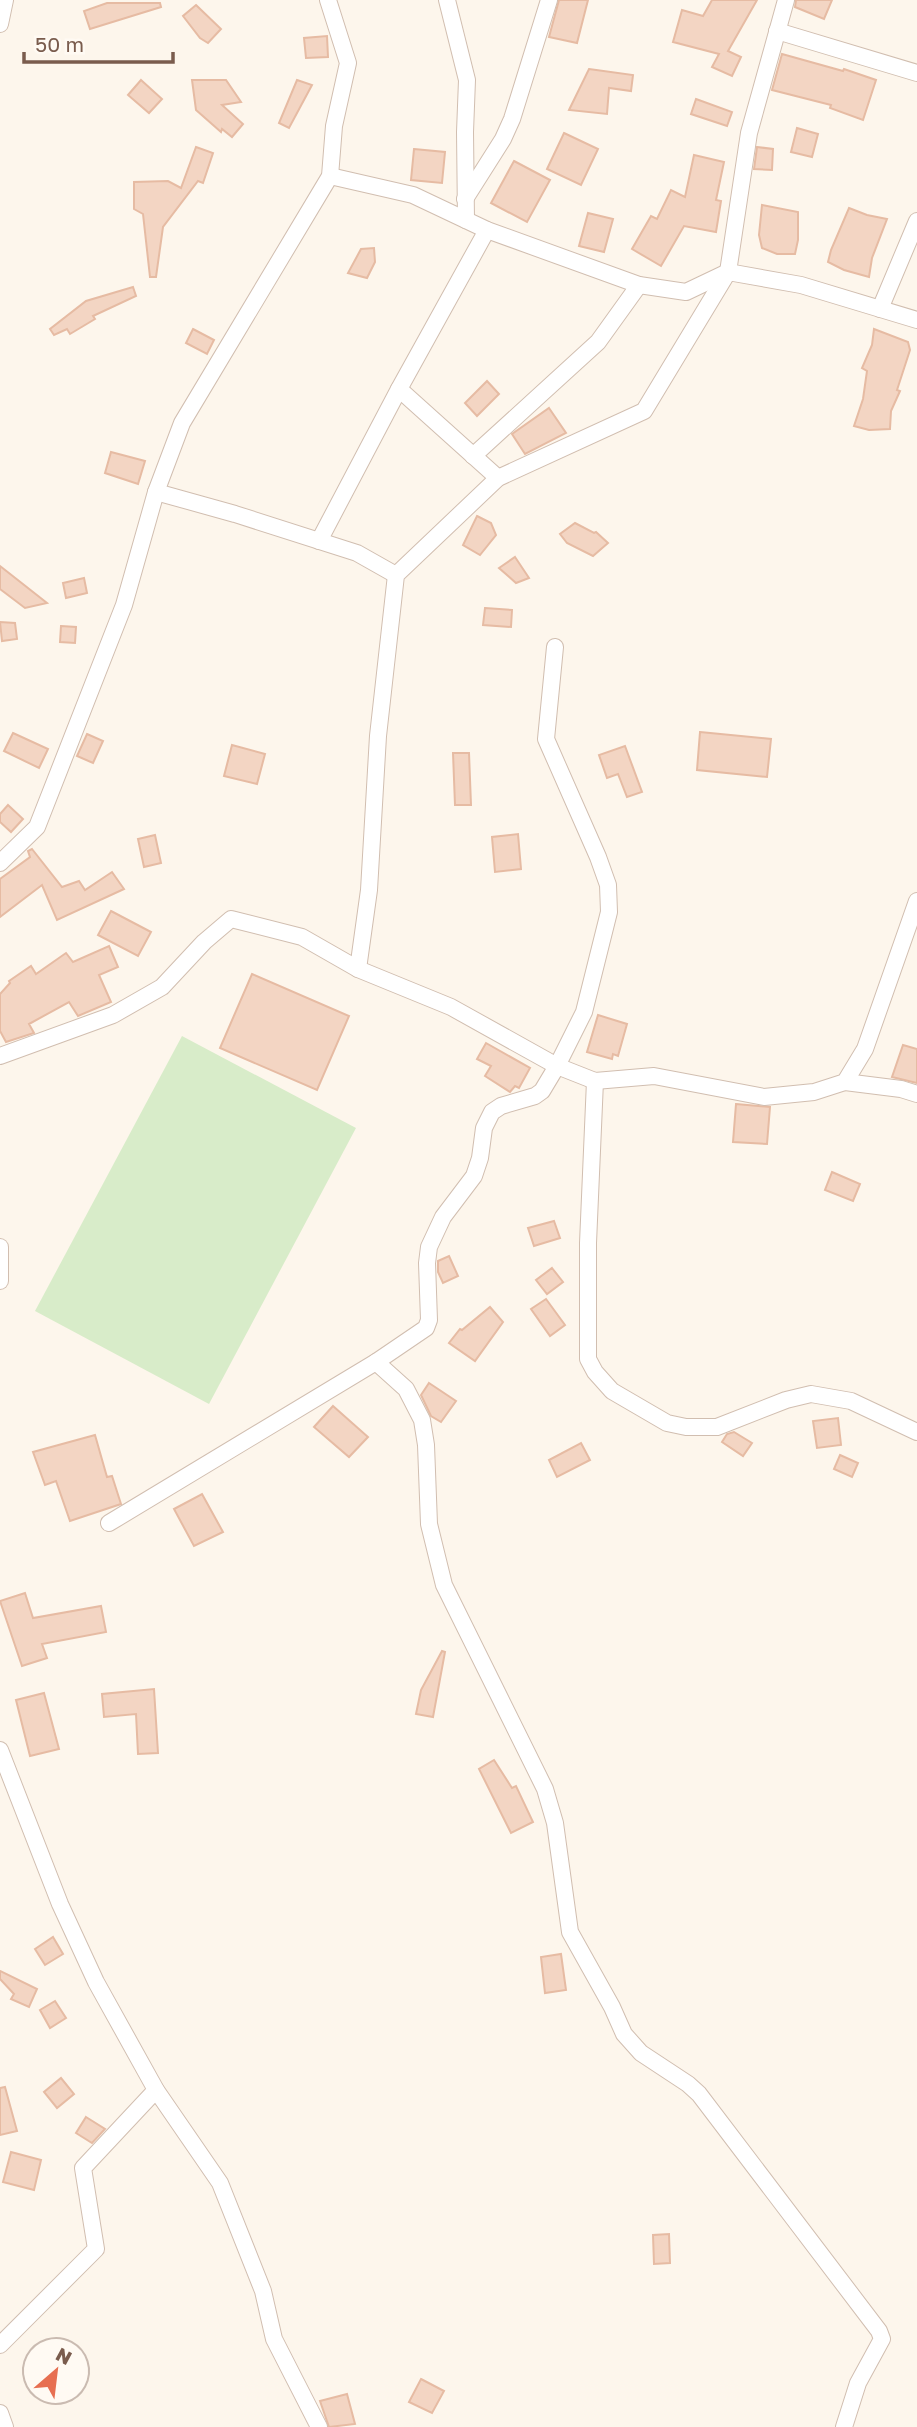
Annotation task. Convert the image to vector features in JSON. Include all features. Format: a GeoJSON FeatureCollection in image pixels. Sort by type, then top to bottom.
{"type":"FeatureCollection","features":[{"type":"Feature","properties":{"kind":"street"},"geometry":{"type":"LineString","coordinates":[[0,24],[5,0]]}},
{"type":"Feature","properties":{"kind":"street"},"geometry":{"type":"LineString","coordinates":[[0,863],[37,827],[124,605],[156,492],[182,423],[330,176],[334,126],[348,63],[328,0]]}},
{"type":"Feature","properties":{"kind":"street"},"geometry":{"type":"LineString","coordinates":[[447,0],[461,47],[467,80],[466,220]]}},
{"type":"Feature","properties":{"kind":"street"},"geometry":{"type":"LineString","coordinates":[[465,199],[503,139],[512,119],[549,0]]}},
{"type":"Feature","properties":{"kind":"street"},"geometry":{"type":"LineString","coordinates":[[358,969],[369,890],[378,736],[396,575],[498,478],[644,411],[729,272],[749,134],[786,0]]}},
{"type":"Feature","properties":{"kind":"street"},"geometry":{"type":"LineString","coordinates":[[777,31],[917,72]]}},
{"type":"Feature","properties":{"kind":"street"},"geometry":{"type":"LineString","coordinates":[[330,176],[412,195],[487,230],[639,285],[686,292],[729,272],[801,285],[917,320]]}},
{"type":"Feature","properties":{"kind":"street"},"geometry":{"type":"LineString","coordinates":[[880,309],[917,220]]}},
{"type":"Feature","properties":{"kind":"street"},"geometry":{"type":"LineString","coordinates":[[319,541],[487,230]]}},
{"type":"Feature","properties":{"kind":"street"},"geometry":{"type":"LineString","coordinates":[[473,456],[598,342],[639,285]]}},
{"type":"Feature","properties":{"kind":"street"},"geometry":{"type":"LineString","coordinates":[[399,389],[498,478]]}},
{"type":"Feature","properties":{"kind":"street"},"geometry":{"type":"LineString","coordinates":[[156,492],[357,553],[396,575]]}},
{"type":"Feature","properties":{"kind":"street"},"geometry":{"type":"LineString","coordinates":[[109,1523],[376,1362],[426,1328],[429,1320],[429,1247],[443,1217],[474,1176],[480,1158],[484,1128],[492,1112],[501,1106],[535,1096],[542,1091],[557,1066],[584,1012],[609,912],[608,885],[598,856],[546,739],[555,647]]}},
{"type":"Feature","properties":{"kind":"street"},"geometry":{"type":"LineString","coordinates":[[845,1082],[865,1049],[917,901]]}},
{"type":"Feature","properties":{"kind":"street"},"geometry":{"type":"LineString","coordinates":[[0,1056],[113,1015],[162,987],[204,942],[231,919],[302,937],[358,969],[451,1007],[557,1066],[595,1080],[654,1076],[764,1097],[814,1092],[845,1082],[901,1089],[917,1094]]}},
{"type":"Feature","properties":{"kind":"street"},"geometry":{"type":"LineString","coordinates":[[595,1080],[587,1243],[589,1359],[612,1391],[667,1423],[686,1427],[718,1427],[786,1400],[811,1394],[850,1401],[917,1432]]}},
{"type":"Feature","properties":{"kind":"street"},"geometry":{"type":"LineString","coordinates":[[0,1247],[0,1281]]}},
{"type":"Feature","properties":{"kind":"street"},"geometry":{"type":"LineString","coordinates":[[376,1362],[406,1389],[422,1420],[426,1445],[429,1524],[444,1585],[545,1789],[555,1823],[570,1932],[624,2034],[641,2053],[699,2094],[879,2331],[882,2339],[858,2383],[844,2427]]}},
{"type":"Feature","properties":{"kind":"street"},"geometry":{"type":"LineString","coordinates":[[0,1750],[60,1904],[96,1982],[156,2090],[220,2183],[263,2291],[274,2339],[319,2427]]}},
{"type":"Feature","properties":{"kind":"street"},"geometry":{"type":"LineString","coordinates":[[0,2346],[96,2249],[83,2168],[156,2090]]}},
{"type":"Feature","properties":{"kind":"street"},"geometry":{"type":"LineString","coordinates":[[0,2413],[5,2427]]}},
{"type":"Feature","properties":{"kind":"green space"},"geometry":{"type":"Polygon","coordinates":[[[182,1036],[356,1128],[209,1404],[35,1311],[182,1036]]]}},
{"type":"Feature","properties":{"kind":"building"},"geometry":{"type":"Polygon","coordinates":[[[559,0],[588,0],[577,43],[549,37],[559,0]]]}},
{"type":"Feature","properties":{"kind":"building"},"geometry":{"type":"Polygon","coordinates":[[[712,0],[757,0],[728,51],[741,57],[732,76],[712,67],[719,54],[673,42],[682,10],[703,16],[712,0]]]}},
{"type":"Feature","properties":{"kind":"building"},"geometry":{"type":"Polygon","coordinates":[[[796,0],[832,0],[824,19],[795,7],[796,0]]]}},
{"type":"Feature","properties":{"kind":"building"},"geometry":{"type":"Polygon","coordinates":[[[107,3],[160,3],[161,7],[90,29],[84,11],[107,3]]]}},
{"type":"Feature","properties":{"kind":"building"},"geometry":{"type":"Polygon","coordinates":[[[196,5],[221,29],[208,43],[200,38],[183,16],[196,5]]]}},
{"type":"Feature","properties":{"kind":"building"},"geometry":{"type":"Polygon","coordinates":[[[327,36],[328,57],[306,58],[304,38],[327,36]]]}},
{"type":"Feature","properties":{"kind":"building"},"geometry":{"type":"Polygon","coordinates":[[[782,54],[876,80],[863,120],[830,108],[831,105],[772,90],[782,54]]]}},
{"type":"Feature","properties":{"kind":"building"},"geometry":{"type":"Polygon","coordinates":[[[589,69],[633,75],[631,91],[609,88],[607,114],[569,110],[589,69]]]}},
{"type":"Feature","properties":{"kind":"building"},"geometry":{"type":"Polygon","coordinates":[[[141,80],[162,99],[149,113],[128,95],[141,80]]]}},
{"type":"Feature","properties":{"kind":"building"},"geometry":{"type":"Polygon","coordinates":[[[192,80],[226,80],[241,102],[222,105],[243,124],[232,137],[222,129],[221,132],[196,110],[192,80]]]}},
{"type":"Feature","properties":{"kind":"building"},"geometry":{"type":"Polygon","coordinates":[[[297,80],[312,85],[289,128],[279,123],[297,80]]]}},
{"type":"Feature","properties":{"kind":"building"},"geometry":{"type":"Polygon","coordinates":[[[696,99],[732,112],[727,126],[691,114],[696,99]]]}},
{"type":"Feature","properties":{"kind":"building"},"geometry":{"type":"Polygon","coordinates":[[[797,128],[818,134],[812,157],[791,152],[797,128]]]}},
{"type":"Feature","properties":{"kind":"building"},"geometry":{"type":"Polygon","coordinates":[[[564,133],[598,149],[581,185],[547,169],[564,133]]]}},
{"type":"Feature","properties":{"kind":"building"},"geometry":{"type":"Polygon","coordinates":[[[196,147],[213,153],[203,183],[198,181],[163,227],[156,277],[150,277],[143,214],[134,209],[134,182],[168,181],[181,188],[196,147]]]}},
{"type":"Feature","properties":{"kind":"building"},"geometry":{"type":"Polygon","coordinates":[[[757,147],[773,149],[772,170],[754,169],[757,147]]]}},
{"type":"Feature","properties":{"kind":"building"},"geometry":{"type":"Polygon","coordinates":[[[414,149],[445,152],[442,183],[411,180],[414,149]]]}},
{"type":"Feature","properties":{"kind":"building"},"geometry":{"type":"Polygon","coordinates":[[[694,155],[724,162],[716,200],[721,201],[716,232],[684,226],[661,266],[632,249],[651,216],[657,219],[671,190],[685,197],[694,155]]]}},
{"type":"Feature","properties":{"kind":"building"},"geometry":{"type":"Polygon","coordinates":[[[514,161],[550,180],[527,222],[491,203],[514,161]]]}},
{"type":"Feature","properties":{"kind":"building"},"geometry":{"type":"Polygon","coordinates":[[[762,205],[798,212],[795,254],[777,254],[762,248],[759,235],[762,205]]]}},
{"type":"Feature","properties":{"kind":"building"},"geometry":{"type":"Polygon","coordinates":[[[849,208],[887,219],[872,258],[869,277],[828,262],[849,208]]]}},
{"type":"Feature","properties":{"kind":"building"},"geometry":{"type":"Polygon","coordinates":[[[588,213],[613,219],[604,252],[579,246],[588,213]]]}},
{"type":"Feature","properties":{"kind":"building"},"geometry":{"type":"Polygon","coordinates":[[[374,248],[375,262],[367,278],[348,273],[361,249],[374,248]]]}},
{"type":"Feature","properties":{"kind":"building"},"geometry":{"type":"Polygon","coordinates":[[[133,287],[136,296],[93,316],[95,319],[70,334],[67,329],[54,335],[50,329],[86,301],[133,287]]]}},
{"type":"Feature","properties":{"kind":"building"},"geometry":{"type":"Polygon","coordinates":[[[193,329],[214,340],[207,354],[186,343],[193,329]]]}},
{"type":"Feature","properties":{"kind":"building"},"geometry":{"type":"Polygon","coordinates":[[[874,329],[908,342],[910,350],[897,390],[900,391],[891,411],[890,429],[869,430],[854,426],[863,399],[867,371],[862,368],[872,345],[874,329]]]}},
{"type":"Feature","properties":{"kind":"building"},"geometry":{"type":"Polygon","coordinates":[[[487,381],[499,394],[477,416],[465,403],[487,381]]]}},
{"type":"Feature","properties":{"kind":"building"},"geometry":{"type":"Polygon","coordinates":[[[549,408],[566,433],[525,454],[512,434],[549,408]]]}},
{"type":"Feature","properties":{"kind":"building"},"geometry":{"type":"Polygon","coordinates":[[[111,452],[145,461],[138,484],[105,473],[111,452]]]}},
{"type":"Feature","properties":{"kind":"building"},"geometry":{"type":"Polygon","coordinates":[[[477,516],[491,523],[496,535],[480,555],[463,545],[477,516]]]}},
{"type":"Feature","properties":{"kind":"building"},"geometry":{"type":"Polygon","coordinates":[[[575,523],[596,532],[608,543],[593,556],[567,543],[560,534],[575,523]]]}},
{"type":"Feature","properties":{"kind":"building"},"geometry":{"type":"Polygon","coordinates":[[[515,557],[529,578],[516,583],[499,568],[515,557]]]}},
{"type":"Feature","properties":{"kind":"building"},"geometry":{"type":"Polygon","coordinates":[[[0,566],[47,603],[25,608],[0,589],[0,566]]]}},
{"type":"Feature","properties":{"kind":"building"},"geometry":{"type":"Polygon","coordinates":[[[84,578],[87,593],[66,598],[63,583],[84,578]]]}},
{"type":"Feature","properties":{"kind":"building"},"geometry":{"type":"Polygon","coordinates":[[[485,608],[512,610],[511,627],[483,625],[485,608]]]}},
{"type":"Feature","properties":{"kind":"building"},"geometry":{"type":"Polygon","coordinates":[[[0,622],[15,623],[17,639],[2,641],[0,622]]]}},
{"type":"Feature","properties":{"kind":"building"},"geometry":{"type":"Polygon","coordinates":[[[61,626],[76,627],[75,643],[60,642],[61,626]]]}},
{"type":"Feature","properties":{"kind":"building"},"geometry":{"type":"Polygon","coordinates":[[[700,732],[771,739],[767,777],[697,770],[700,732]]]}},
{"type":"Feature","properties":{"kind":"building"},"geometry":{"type":"Polygon","coordinates":[[[13,733],[48,749],[39,768],[4,751],[13,733]]]}},
{"type":"Feature","properties":{"kind":"building"},"geometry":{"type":"Polygon","coordinates":[[[87,734],[103,741],[93,763],[77,756],[87,734]]]}},
{"type":"Feature","properties":{"kind":"building"},"geometry":{"type":"Polygon","coordinates":[[[232,745],[265,754],[257,784],[224,776],[232,745]]]}},
{"type":"Feature","properties":{"kind":"building"},"geometry":{"type":"Polygon","coordinates":[[[625,746],[642,792],[627,797],[618,774],[607,778],[599,755],[625,746]]]}},
{"type":"Feature","properties":{"kind":"building"},"geometry":{"type":"Polygon","coordinates":[[[453,753],[469,753],[471,805],[455,805],[453,753]]]}},
{"type":"Feature","properties":{"kind":"building"},"geometry":{"type":"Polygon","coordinates":[[[8,805],[23,819],[11,832],[0,822],[0,814],[8,805]]]}},
{"type":"Feature","properties":{"kind":"building"},"geometry":{"type":"Polygon","coordinates":[[[518,834],[521,869],[495,872],[492,837],[518,834]]]}},
{"type":"Feature","properties":{"kind":"building"},"geometry":{"type":"Polygon","coordinates":[[[155,835],[161,863],[144,867],[138,839],[155,835]]]}},
{"type":"Feature","properties":{"kind":"building"},"geometry":{"type":"Polygon","coordinates":[[[32,849],[62,887],[79,881],[85,890],[112,872],[124,889],[57,920],[42,885],[0,917],[0,879],[30,857],[28,851],[32,849]]]}},
{"type":"Feature","properties":{"kind":"building"},"geometry":{"type":"Polygon","coordinates":[[[111,911],[151,932],[138,956],[98,935],[111,911]]]}},
{"type":"Feature","properties":{"kind":"building"},"geometry":{"type":"Polygon","coordinates":[[[109,946],[118,967],[99,975],[111,1002],[78,1016],[69,1002],[29,1024],[34,1033],[6,1042],[0,1031],[0,994],[9,981],[31,966],[36,974],[66,953],[73,962],[109,946]]]}},
{"type":"Feature","properties":{"kind":"building"},"geometry":{"type":"Polygon","coordinates":[[[252,974],[349,1016],[317,1090],[220,1048],[252,974]]]}},
{"type":"Feature","properties":{"kind":"building"},"geometry":{"type":"Polygon","coordinates":[[[598,1015],[627,1024],[618,1056],[613,1054],[612,1059],[587,1052],[598,1015]]]}},
{"type":"Feature","properties":{"kind":"building"},"geometry":{"type":"Polygon","coordinates":[[[486,1043],[530,1068],[519,1088],[515,1086],[510,1092],[485,1076],[491,1066],[477,1059],[486,1043]]]}},
{"type":"Feature","properties":{"kind":"building"},"geometry":{"type":"Polygon","coordinates":[[[903,1045],[917,1049],[917,1083],[892,1077],[903,1045]]]}},
{"type":"Feature","properties":{"kind":"building"},"geometry":{"type":"Polygon","coordinates":[[[736,1104],[770,1107],[767,1144],[733,1142],[736,1104]]]}},
{"type":"Feature","properties":{"kind":"building"},"geometry":{"type":"Polygon","coordinates":[[[832,1172],[860,1184],[853,1201],[825,1190],[832,1172]]]}},
{"type":"Feature","properties":{"kind":"building"},"geometry":{"type":"Polygon","coordinates":[[[554,1221],[560,1238],[534,1246],[528,1228],[554,1221]]]}},
{"type":"Feature","properties":{"kind":"building"},"geometry":{"type":"Polygon","coordinates":[[[449,1256],[458,1276],[443,1283],[438,1272],[438,1261],[449,1256]]]}},
{"type":"Feature","properties":{"kind":"building"},"geometry":{"type":"Polygon","coordinates":[[[552,1268],[563,1282],[547,1294],[536,1280],[552,1268]]]}},
{"type":"Feature","properties":{"kind":"building"},"geometry":{"type":"Polygon","coordinates":[[[546,1299],[565,1325],[550,1336],[531,1309],[546,1299]]]}},
{"type":"Feature","properties":{"kind":"building"},"geometry":{"type":"Polygon","coordinates":[[[490,1307],[503,1322],[475,1361],[449,1343],[460,1329],[490,1307]]]}},
{"type":"Feature","properties":{"kind":"building"},"geometry":{"type":"Polygon","coordinates":[[[429,1383],[456,1401],[441,1422],[431,1416],[421,1395],[429,1383]]]}},
{"type":"Feature","properties":{"kind":"building"},"geometry":{"type":"Polygon","coordinates":[[[333,1406],[368,1437],[349,1457],[314,1427],[333,1406]]]}},
{"type":"Feature","properties":{"kind":"building"},"geometry":{"type":"Polygon","coordinates":[[[838,1418],[841,1445],[817,1448],[813,1421],[838,1418]]]}},
{"type":"Feature","properties":{"kind":"building"},"geometry":{"type":"Polygon","coordinates":[[[734,1432],[752,1443],[743,1456],[722,1442],[727,1434],[734,1432]]]}},
{"type":"Feature","properties":{"kind":"building"},"geometry":{"type":"Polygon","coordinates":[[[95,1435],[107,1477],[112,1476],[121,1504],[70,1521],[56,1481],[45,1485],[33,1452],[95,1435]]]}},
{"type":"Feature","properties":{"kind":"building"},"geometry":{"type":"Polygon","coordinates":[[[581,1443],[590,1460],[557,1477],[549,1460],[581,1443]]]}},
{"type":"Feature","properties":{"kind":"building"},"geometry":{"type":"Polygon","coordinates":[[[840,1455],[858,1463],[852,1477],[834,1469],[840,1455]]]}},
{"type":"Feature","properties":{"kind":"building"},"geometry":{"type":"Polygon","coordinates":[[[202,1494],[223,1532],[194,1546],[174,1509],[202,1494]]]}},
{"type":"Feature","properties":{"kind":"building"},"geometry":{"type":"Polygon","coordinates":[[[25,1593],[33,1618],[101,1606],[106,1632],[42,1644],[47,1658],[22,1666],[0,1601],[25,1593]]]}},
{"type":"Feature","properties":{"kind":"building"},"geometry":{"type":"Polygon","coordinates":[[[442,1651],[445,1652],[433,1717],[416,1714],[421,1690],[442,1651]]]}},
{"type":"Feature","properties":{"kind":"building"},"geometry":{"type":"Polygon","coordinates":[[[154,1689],[158,1753],[138,1754],[136,1714],[104,1717],[102,1694],[154,1689]]]}},
{"type":"Feature","properties":{"kind":"building"},"geometry":{"type":"Polygon","coordinates":[[[44,1693],[59,1749],[30,1756],[16,1700],[44,1693]]]}},
{"type":"Feature","properties":{"kind":"building"},"geometry":{"type":"Polygon","coordinates":[[[494,1760],[512,1788],[516,1786],[533,1822],[511,1833],[479,1769],[494,1760]]]}},
{"type":"Feature","properties":{"kind":"building"},"geometry":{"type":"Polygon","coordinates":[[[53,1937],[63,1954],[45,1965],[35,1949],[53,1937]]]}},
{"type":"Feature","properties":{"kind":"building"},"geometry":{"type":"Polygon","coordinates":[[[561,1954],[566,1990],[545,1993],[541,1957],[561,1954]]]}},
{"type":"Feature","properties":{"kind":"building"},"geometry":{"type":"Polygon","coordinates":[[[0,1971],[37,1989],[29,2007],[11,1999],[14,1994],[0,1979],[0,1971]]]}},
{"type":"Feature","properties":{"kind":"building"},"geometry":{"type":"Polygon","coordinates":[[[55,2001],[66,2018],[50,2028],[40,2010],[55,2001]]]}},
{"type":"Feature","properties":{"kind":"building"},"geometry":{"type":"Polygon","coordinates":[[[61,2078],[74,2094],[57,2108],[44,2092],[61,2078]]]}},
{"type":"Feature","properties":{"kind":"building"},"geometry":{"type":"Polygon","coordinates":[[[5,2087],[17,2131],[0,2135],[0,2088],[5,2087]]]}},
{"type":"Feature","properties":{"kind":"building"},"geometry":{"type":"Polygon","coordinates":[[[86,2117],[105,2129],[92,2143],[76,2133],[86,2117]]]}},
{"type":"Feature","properties":{"kind":"building"},"geometry":{"type":"Polygon","coordinates":[[[11,2152],[41,2160],[34,2190],[3,2182],[11,2152]]]}},
{"type":"Feature","properties":{"kind":"building"},"geometry":{"type":"Polygon","coordinates":[[[669,2234],[670,2263],[654,2264],[653,2235],[669,2234]]]}},
{"type":"Feature","properties":{"kind":"building"},"geometry":{"type":"Polygon","coordinates":[[[421,2379],[444,2391],[432,2413],[409,2402],[421,2379]]]}},
{"type":"Feature","properties":{"kind":"building"},"geometry":{"type":"Polygon","coordinates":[[[347,2394],[355,2424],[329,2427],[320,2401],[347,2394]]]}}]}
